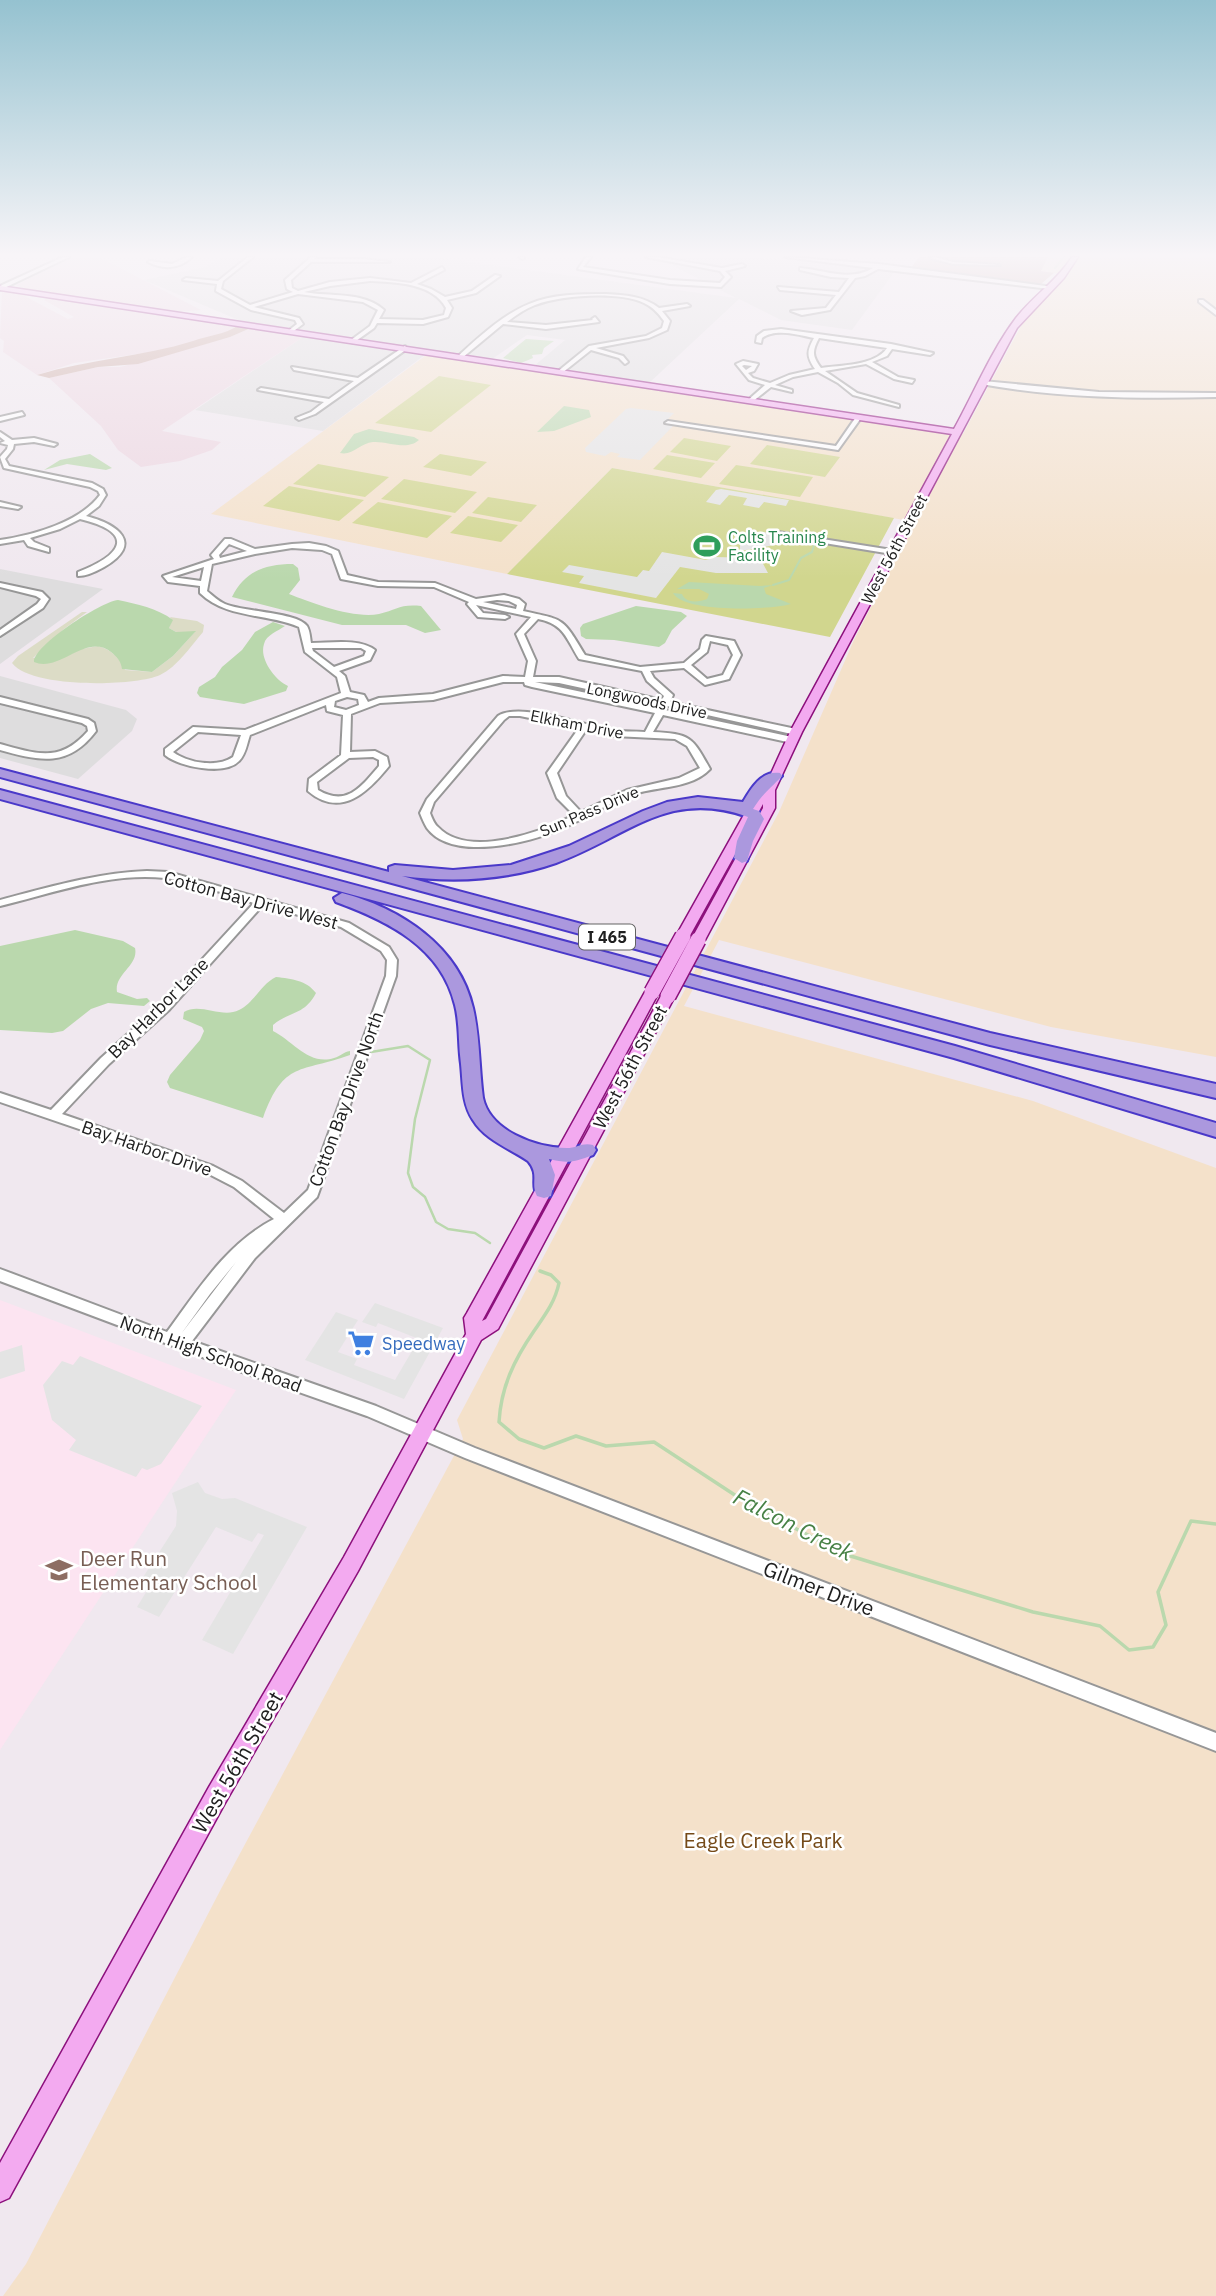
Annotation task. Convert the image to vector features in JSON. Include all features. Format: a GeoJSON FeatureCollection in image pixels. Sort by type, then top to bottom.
{"type":"FeatureCollection","features":[{"type":"Feature","properties":{"kind":"highway","name":"I 465"},"geometry":{"type":"LineString","coordinates":[[0,773],[979,1036],[1216,1091]]}},
{"type":"Feature","properties":{"kind":"highway"},"geometry":{"type":"LineString","coordinates":[[734,807],[748,806],[759,788],[772,783]]}},
{"type":"Feature","properties":{"kind":"highway","name":"I 465"},"geometry":{"type":"LineString","coordinates":[[0,794],[988,1061],[1216,1130]]}},
{"type":"Feature","properties":{"kind":"highway"},"geometry":{"type":"LineString","coordinates":[[179,821],[229,829],[381,867],[417,873],[456,875],[507,870],[550,860],[666,805],[701,801],[751,812],[756,819],[745,841],[742,858]]}},
{"type":"Feature","properties":{"kind":"highway"},"geometry":{"type":"LineString","coordinates":[[124,828],[162,844],[359,904],[392,918],[422,938],[443,961],[461,996],[477,1110],[489,1128],[545,1165],[547,1172],[544,1190]]}},
{"type":"Feature","properties":{"kind":"highway"},"geometry":{"type":"LineString","coordinates":[[513,1143],[562,1156],[575,1156],[586,1150]]}},
{"type":"Feature","properties":{"kind":"main road"},"geometry":{"type":"LineString","coordinates":[[508,364],[956,432]]}},
{"type":"Feature","properties":{"kind":"main road","name":"West 56th Street"},"geometry":{"type":"LineString","coordinates":[[0,2189],[218,1795],[335,1592],[475,1335],[492,1324],[586,1150],[660,994],[683,936],[751,812],[772,783],[794,736],[994,364]]}},
{"type":"Feature","properties":{"kind":"main road","name":"West 56th Street"},"geometry":{"type":"LineString","coordinates":[[475,1335],[473,1318],[562,1156],[660,994],[698,940],[769,808],[772,783]]}},
{"type":"Feature","properties":{"kind":"street"},"geometry":{"type":"LineString","coordinates":[[299,418],[382,364]]}},
{"type":"Feature","properties":{"kind":"street"},"geometry":{"type":"LineString","coordinates":[[560,372],[570,364]]}},
{"type":"Feature","properties":{"kind":"street"},"geometry":{"type":"LineString","coordinates":[[814,364],[819,371],[841,382],[860,397],[897,406]]}},
{"type":"Feature","properties":{"kind":"street"},"geometry":{"type":"LineString","coordinates":[[769,385],[856,364]]}},
{"type":"Feature","properties":{"kind":"street"},"geometry":{"type":"LineString","coordinates":[[871,364],[896,378],[912,381]]}},
{"type":"Feature","properties":{"kind":"street"},"geometry":{"type":"LineString","coordinates":[[294,368],[359,380]]}},
{"type":"Feature","properties":{"kind":"street"},"geometry":{"type":"LineString","coordinates":[[744,372],[751,379],[790,391]]}},
{"type":"Feature","properties":{"kind":"street"},"geometry":{"type":"LineString","coordinates":[[983,383],[1112,399],[1216,395]]}},
{"type":"Feature","properties":{"kind":"street"},"geometry":{"type":"LineString","coordinates":[[755,402],[766,395],[769,385]]}},
{"type":"Feature","properties":{"kind":"street"},"geometry":{"type":"LineString","coordinates":[[261,390],[329,401]]}},
{"type":"Feature","properties":{"kind":"street"},"geometry":{"type":"LineString","coordinates":[[0,419],[22,414]]}},
{"type":"Feature","properties":{"kind":"street"},"geometry":{"type":"LineString","coordinates":[[668,423],[838,448],[858,418]]}},
{"type":"Feature","properties":{"kind":"street"},"geometry":{"type":"LineString","coordinates":[[0,434],[10,442]]}},
{"type":"Feature","properties":{"kind":"street"},"geometry":{"type":"LineString","coordinates":[[0,443],[34,440],[54,444]]}},
{"type":"Feature","properties":{"kind":"street"},"geometry":{"type":"LineString","coordinates":[[0,542],[55,530],[103,496],[101,490],[92,485],[15,470],[1,463],[10,449],[10,442]]}},
{"type":"Feature","properties":{"kind":"street"},"geometry":{"type":"LineString","coordinates":[[0,505],[18,507]]}},
{"type":"Feature","properties":{"kind":"street"},"geometry":{"type":"LineString","coordinates":[[77,516],[112,526],[122,540],[110,559],[81,574]]}},
{"type":"Feature","properties":{"kind":"street"},"geometry":{"type":"LineString","coordinates":[[781,534],[891,554]]}},
{"type":"Feature","properties":{"kind":"street"},"geometry":{"type":"LineString","coordinates":[[26,538],[34,546],[46,550]]}},
{"type":"Feature","properties":{"kind":"street"},"geometry":{"type":"LineString","coordinates":[[218,560],[215,555],[222,544],[228,541],[254,551]]}},
{"type":"Feature","properties":{"kind":"street"},"geometry":{"type":"LineString","coordinates":[[204,584],[171,580],[167,576],[254,551],[324,547],[335,553],[344,577],[378,584],[435,585],[474,602],[515,599],[522,604],[519,612],[562,624],[582,657],[646,670],[686,665],[704,650],[709,638],[731,643],[737,654],[726,677],[705,682],[686,665]]}},
{"type":"Feature","properties":{"kind":"street"},"geometry":{"type":"LineString","coordinates":[[209,563],[203,592],[220,604],[300,624],[305,629],[309,652],[341,677],[346,694],[362,702]]}},
{"type":"Feature","properties":{"kind":"street"},"geometry":{"type":"LineString","coordinates":[[0,634],[43,604],[45,599],[39,594],[1,586]]}},
{"type":"Feature","properties":{"kind":"street"},"geometry":{"type":"LineString","coordinates":[[474,602],[471,607],[481,615],[530,622]]}},
{"type":"Feature","properties":{"kind":"street"},"geometry":{"type":"LineString","coordinates":[[529,680],[531,658],[520,637],[537,615]]}},
{"type":"Feature","properties":{"kind":"street"},"geometry":{"type":"LineString","coordinates":[[308,645],[363,646],[371,650],[367,657],[333,670]]}},
{"type":"Feature","properties":{"kind":"street"},"geometry":{"type":"LineString","coordinates":[[646,670],[650,680],[669,695],[648,734]]}},
{"type":"Feature","properties":{"kind":"street","name":"Longwoods Drive"},"geometry":{"type":"LineString","coordinates":[[529,680],[659,712],[794,736]]}},
{"type":"Feature","properties":{"kind":"street","name":"Longwoods Drive"},"geometry":{"type":"LineString","coordinates":[[347,713],[362,702],[433,697],[497,682],[559,680],[794,736]]}},
{"type":"Feature","properties":{"kind":"street"},"geometry":{"type":"LineString","coordinates":[[331,706],[346,694]]}},
{"type":"Feature","properties":{"kind":"street"},"geometry":{"type":"LineString","coordinates":[[0,700],[86,721],[92,728],[88,737],[71,751],[51,758],[0,747]]}},
{"type":"Feature","properties":{"kind":"street"},"geometry":{"type":"LineString","coordinates":[[246,733],[237,759],[227,764],[206,766],[173,758],[168,753],[169,749],[196,729],[246,733],[309,708],[331,706],[347,713],[345,755],[312,781],[314,793],[339,799],[354,797],[385,764],[384,759],[376,754],[345,755]]}},
{"type":"Feature","properties":{"kind":"street","name":"Elkham Drive"},"geometry":{"type":"LineString","coordinates":[[437,834],[431,828],[425,813],[430,801],[507,714],[520,713],[614,733],[677,736],[691,744],[705,764],[700,775]]}},
{"type":"Feature","properties":{"kind":"street"},"geometry":{"type":"LineString","coordinates":[[581,816],[564,802],[552,774],[584,727]]}},
{"type":"Feature","properties":{"kind":"street","name":"Sun Pass Drive"},"geometry":{"type":"LineString","coordinates":[[437,834],[456,841],[486,844],[548,831],[631,792],[700,775]]}},
{"type":"Feature","properties":{"kind":"street","name":"Cotton Bay Drive West"},"geometry":{"type":"LineString","coordinates":[[0,903],[113,876],[146,874],[178,877],[331,920],[375,941],[391,957],[391,976]]}},
{"type":"Feature","properties":{"kind":"street","name":"Bay Harbor Lane"},"geometry":{"type":"LineString","coordinates":[[54,1115],[104,1061],[165,1007],[262,900]]}},
{"type":"Feature","properties":{"kind":"street","name":"Cotton Bay Drive North"},"geometry":{"type":"LineString","coordinates":[[176,1341],[283,1219],[308,1199],[317,1183],[391,976]]}},
{"type":"Feature","properties":{"kind":"street","name":"Bay Harbor Drive"},"geometry":{"type":"LineString","coordinates":[[0,1097],[221,1174],[244,1188],[283,1219]]}},
{"type":"Feature","properties":{"kind":"street","name":"North High School Road"},"geometry":{"type":"LineString","coordinates":[[0,1276],[423,1432]]}},
{"type":"Feature","properties":{"kind":"street","name":"Gilmer Drive"},"geometry":{"type":"LineString","coordinates":[[423,1432],[470,1453],[1216,1742]]}},
{"type":"Feature","properties":{"kind":"shaded area"},"geometry":{"type":"Polygon","coordinates":[[[21,364],[70,364],[37,375],[21,364]]]}},
{"type":"Feature","properties":{"kind":"shaded area"},"geometry":{"type":"Polygon","coordinates":[[[130,364],[262,364],[162,431],[221,442],[212,450],[180,461],[141,467],[118,450],[101,426],[49,378],[98,367],[130,364]]]}},
{"type":"Feature","properties":{"kind":"shaded area"},"geometry":{"type":"Polygon","coordinates":[[[136,364],[98,367],[49,378],[37,375],[76,365],[136,364]]]}},
{"type":"Feature","properties":{"kind":"shaded area"},"geometry":{"type":"Polygon","coordinates":[[[263,364],[412,364],[323,431],[195,410],[263,364]]]}},
{"type":"Feature","properties":{"kind":"shaded area"},"geometry":{"type":"Polygon","coordinates":[[[536,364],[669,364],[648,384],[534,366],[536,364]]]}},
{"type":"Feature","properties":{"kind":"shaded area"},"geometry":{"type":"Polygon","coordinates":[[[439,376],[491,385],[431,432],[375,423],[439,376]]]}},
{"type":"Feature","properties":{"kind":"shaded area"},"geometry":{"type":"Polygon","coordinates":[[[564,406],[589,410],[591,417],[554,431],[537,432],[564,406]]]}},
{"type":"Feature","properties":{"kind":"shaded area"},"geometry":{"type":"Polygon","coordinates":[[[626,409],[674,413],[663,424],[673,426],[640,460],[617,457],[620,454],[611,452],[605,456],[586,452],[585,448],[626,409]]]}},
{"type":"Feature","properties":{"kind":"shaded area"},"geometry":{"type":"Polygon","coordinates":[[[369,429],[419,440],[409,445],[373,442],[349,453],[340,453],[354,434],[369,429]]]}},
{"type":"Feature","properties":{"kind":"shaded area"},"geometry":{"type":"Polygon","coordinates":[[[684,438],[731,446],[717,461],[670,452],[684,438]]]}},
{"type":"Feature","properties":{"kind":"shaded area"},"geometry":{"type":"Polygon","coordinates":[[[767,445],[840,457],[825,477],[750,464],[767,445]]]}},
{"type":"Feature","properties":{"kind":"shaded area"},"geometry":{"type":"Polygon","coordinates":[[[90,454],[112,468],[106,470],[67,464],[44,470],[60,460],[90,454]]]}},
{"type":"Feature","properties":{"kind":"shaded area"},"geometry":{"type":"Polygon","coordinates":[[[440,454],[487,462],[471,476],[423,467],[440,454]]]}},
{"type":"Feature","properties":{"kind":"shaded area"},"geometry":{"type":"Polygon","coordinates":[[[667,455],[715,463],[701,478],[653,469],[667,455]]]}},
{"type":"Feature","properties":{"kind":"shaded area"},"geometry":{"type":"Polygon","coordinates":[[[318,464],[389,477],[365,497],[293,484],[318,464]]]}},
{"type":"Feature","properties":{"kind":"shaded area"},"geometry":{"type":"Polygon","coordinates":[[[736,465],[813,477],[800,497],[719,484],[736,465]]]}},
{"type":"Feature","properties":{"kind":"shaded area","name":"Colts Training Facility"},"geometry":{"type":"Polygon","coordinates":[[[612,468],[894,518],[830,637],[507,574],[612,468]]]}},
{"type":"Feature","properties":{"kind":"shaded area"},"geometry":{"type":"Polygon","coordinates":[[[404,479],[477,492],[455,513],[381,499],[404,479]]]}},
{"type":"Feature","properties":{"kind":"shaded area"},"geometry":{"type":"Polygon","coordinates":[[[289,486],[364,500],[339,521],[263,506],[289,486]]]}},
{"type":"Feature","properties":{"kind":"shaded area"},"geometry":{"type":"Polygon","coordinates":[[[716,490],[789,500],[786,506],[764,502],[759,508],[743,505],[747,498],[729,495],[720,505],[706,502],[716,490]]]}},
{"type":"Feature","properties":{"kind":"shaded area"},"geometry":{"type":"Polygon","coordinates":[[[488,497],[537,505],[521,522],[472,513],[488,497]]]}},
{"type":"Feature","properties":{"kind":"shaded area"},"geometry":{"type":"Polygon","coordinates":[[[378,502],[452,516],[427,538],[352,523],[378,502]]]}},
{"type":"Feature","properties":{"kind":"shaded area"},"geometry":{"type":"Polygon","coordinates":[[[468,516],[518,525],[501,542],[450,533],[468,516]]]}},
{"type":"Feature","properties":{"kind":"shaded area"},"geometry":{"type":"Polygon","coordinates":[[[764,532],[804,539],[798,541],[777,537],[787,543],[740,551],[740,536],[764,532]]]}},
{"type":"Feature","properties":{"kind":"shaded area"},"geometry":{"type":"Polygon","coordinates":[[[662,552],[706,560],[715,557],[760,558],[768,573],[716,573],[680,567],[656,598],[579,583],[584,576],[562,572],[569,565],[637,577],[643,570],[649,571],[662,552]]]}},
{"type":"Feature","properties":{"kind":"shaded area"},"geometry":{"type":"Polygon","coordinates":[[[293,564],[298,568],[300,580],[289,594],[333,609],[369,615],[421,606],[441,630],[425,633],[406,625],[342,625],[232,597],[243,581],[256,571],[293,564]]]}},
{"type":"Feature","properties":{"kind":"shaded area"},"geometry":{"type":"Polygon","coordinates":[[[0,569],[103,589],[0,664],[0,569]]]}},
{"type":"Feature","properties":{"kind":"shaded area"},"geometry":{"type":"Polygon","coordinates":[[[689,582],[773,585],[764,588],[766,594],[791,604],[766,608],[728,608],[693,604],[673,593],[682,594],[693,601],[707,599],[709,594],[699,589],[677,589],[689,582]]]}},
{"type":"Feature","properties":{"kind":"shaded area"},"geometry":{"type":"Polygon","coordinates":[[[118,600],[160,612],[173,620],[169,628],[176,632],[196,631],[173,656],[152,672],[122,669],[117,657],[102,647],[83,649],[44,664],[34,662],[44,646],[55,636],[97,608],[118,600]]]}},
{"type":"Feature","properties":{"kind":"shaded area"},"geometry":{"type":"Polygon","coordinates":[[[636,606],[681,612],[687,616],[659,647],[586,639],[581,636],[580,628],[583,624],[636,606]]]}},
{"type":"Feature","properties":{"kind":"shaded area"},"geometry":{"type":"Polygon","coordinates":[[[82,612],[87,612],[33,658],[98,646],[114,655],[125,670],[152,672],[173,656],[195,632],[176,632],[169,628],[172,620],[170,617],[197,621],[204,625],[203,632],[178,662],[160,675],[147,679],[106,683],[60,681],[22,671],[12,663],[18,656],[82,612]]]}},
{"type":"Feature","properties":{"kind":"shaded area"},"geometry":{"type":"Polygon","coordinates":[[[273,622],[285,626],[265,641],[264,656],[273,674],[288,686],[286,691],[244,704],[200,697],[197,693],[199,687],[215,677],[222,667],[242,650],[255,632],[273,622]]]}},
{"type":"Feature","properties":{"kind":"shaded area"},"geometry":{"type":"Polygon","coordinates":[[[0,676],[126,710],[137,719],[132,731],[78,779],[0,758],[0,676]]]}},
{"type":"Feature","properties":{"kind":"shaded area"},"geometry":{"type":"Polygon","coordinates":[[[75,930],[123,941],[135,948],[133,960],[119,980],[117,992],[137,999],[147,998],[150,1001],[144,1006],[108,1003],[91,1009],[63,1031],[52,1033],[0,1030],[0,946],[75,930]]]}},
{"type":"Feature","properties":{"kind":"shaded area"},"geometry":{"type":"Polygon","coordinates":[[[276,977],[303,983],[316,993],[301,1010],[273,1025],[273,1031],[317,1059],[334,1058],[350,1051],[350,1055],[306,1068],[287,1077],[271,1099],[263,1118],[170,1088],[167,1082],[170,1075],[200,1040],[204,1031],[202,1027],[183,1019],[184,1012],[190,1009],[225,1013],[239,1010],[276,977]]]}},
{"type":"Feature","properties":{"kind":"shaded area","name":"Deer Run Elementary School"},"geometry":{"type":"Polygon","coordinates":[[[0,1300],[236,1390],[0,1750],[0,1300]]]}},
{"type":"Feature","properties":{"kind":"shaded area"},"geometry":{"type":"Polygon","coordinates":[[[375,1303],[443,1328],[404,1399],[305,1360],[336,1312],[358,1320],[338,1352],[357,1359],[354,1365],[395,1380],[419,1339],[378,1323],[376,1327],[362,1322],[375,1303]]]}},
{"type":"Feature","properties":{"kind":"shaded area"},"geometry":{"type":"Polygon","coordinates":[[[22,1345],[25,1371],[0,1379],[0,1352],[22,1345]]]}},
{"type":"Feature","properties":{"kind":"shaded area"},"geometry":{"type":"Polygon","coordinates":[[[80,1356],[202,1406],[161,1464],[147,1470],[142,1468],[136,1477],[69,1450],[76,1440],[52,1420],[43,1385],[62,1361],[73,1365],[80,1356]]]}},
{"type":"Feature","properties":{"kind":"shaded area"},"geometry":{"type":"Polygon","coordinates":[[[198,1482],[205,1493],[222,1499],[235,1498],[307,1527],[233,1654],[202,1640],[264,1535],[258,1533],[252,1542],[216,1527],[159,1617],[137,1607],[148,1589],[138,1585],[176,1526],[177,1511],[172,1493],[198,1482]]]}},
{"type":"Feature","properties":{"kind":"green space","name":"Eagle Creek Park"},"geometry":{"type":"Polygon","coordinates":[[[414,364],[502,364],[963,434],[1001,364],[1216,364],[1216,1057],[1051,1027],[719,940],[684,1006],[1033,1101],[1216,1168],[1216,2296],[3,2296],[26,2264],[222,1887],[463,1439],[457,1420],[779,812],[854,640],[915,522],[612,468],[507,574],[211,514],[414,364]]]}},
{"type":"Feature","properties":{"kind":"waterway"},"geometry":{"type":"LineString","coordinates":[[817,539],[825,532]]}},
{"type":"Feature","properties":{"kind":"waterway"},"geometry":{"type":"LineString","coordinates":[[773,585],[789,580],[801,558],[812,552],[814,545]]}},
{"type":"Feature","properties":{"kind":"waterway","name":"Falcon Creek"},"geometry":{"type":"LineString","coordinates":[[371,1052],[408,1046],[430,1060],[415,1119],[408,1173],[413,1187],[425,1197],[436,1222],[448,1229],[475,1233],[490,1243]]}},
{"type":"Feature","properties":{"kind":"waterway","name":"Falcon Creek"},"geometry":{"type":"LineString","coordinates":[[540,1271],[551,1275],[559,1283],[557,1290],[515,1363],[500,1409],[499,1422],[519,1439],[544,1448],[576,1436],[606,1446],[654,1442],[747,1503],[844,1554],[1033,1612],[1100,1626],[1129,1650],[1153,1647],[1166,1625],[1158,1592],[1191,1521],[1216,1524]]}},
{"type":"Feature","properties":{"kind":"place","name":"Colts Training Facility"},"geometry":{"type":"Point","coordinates":[707,546]}},
{"type":"Feature","properties":{"kind":"place","name":"Speedway"},"geometry":{"type":"Point","coordinates":[361,1343]}},
{"type":"Feature","properties":{"kind":"place","name":"Deer Run Elementary School"},"geometry":{"type":"Point","coordinates":[59,1570]}}]}
